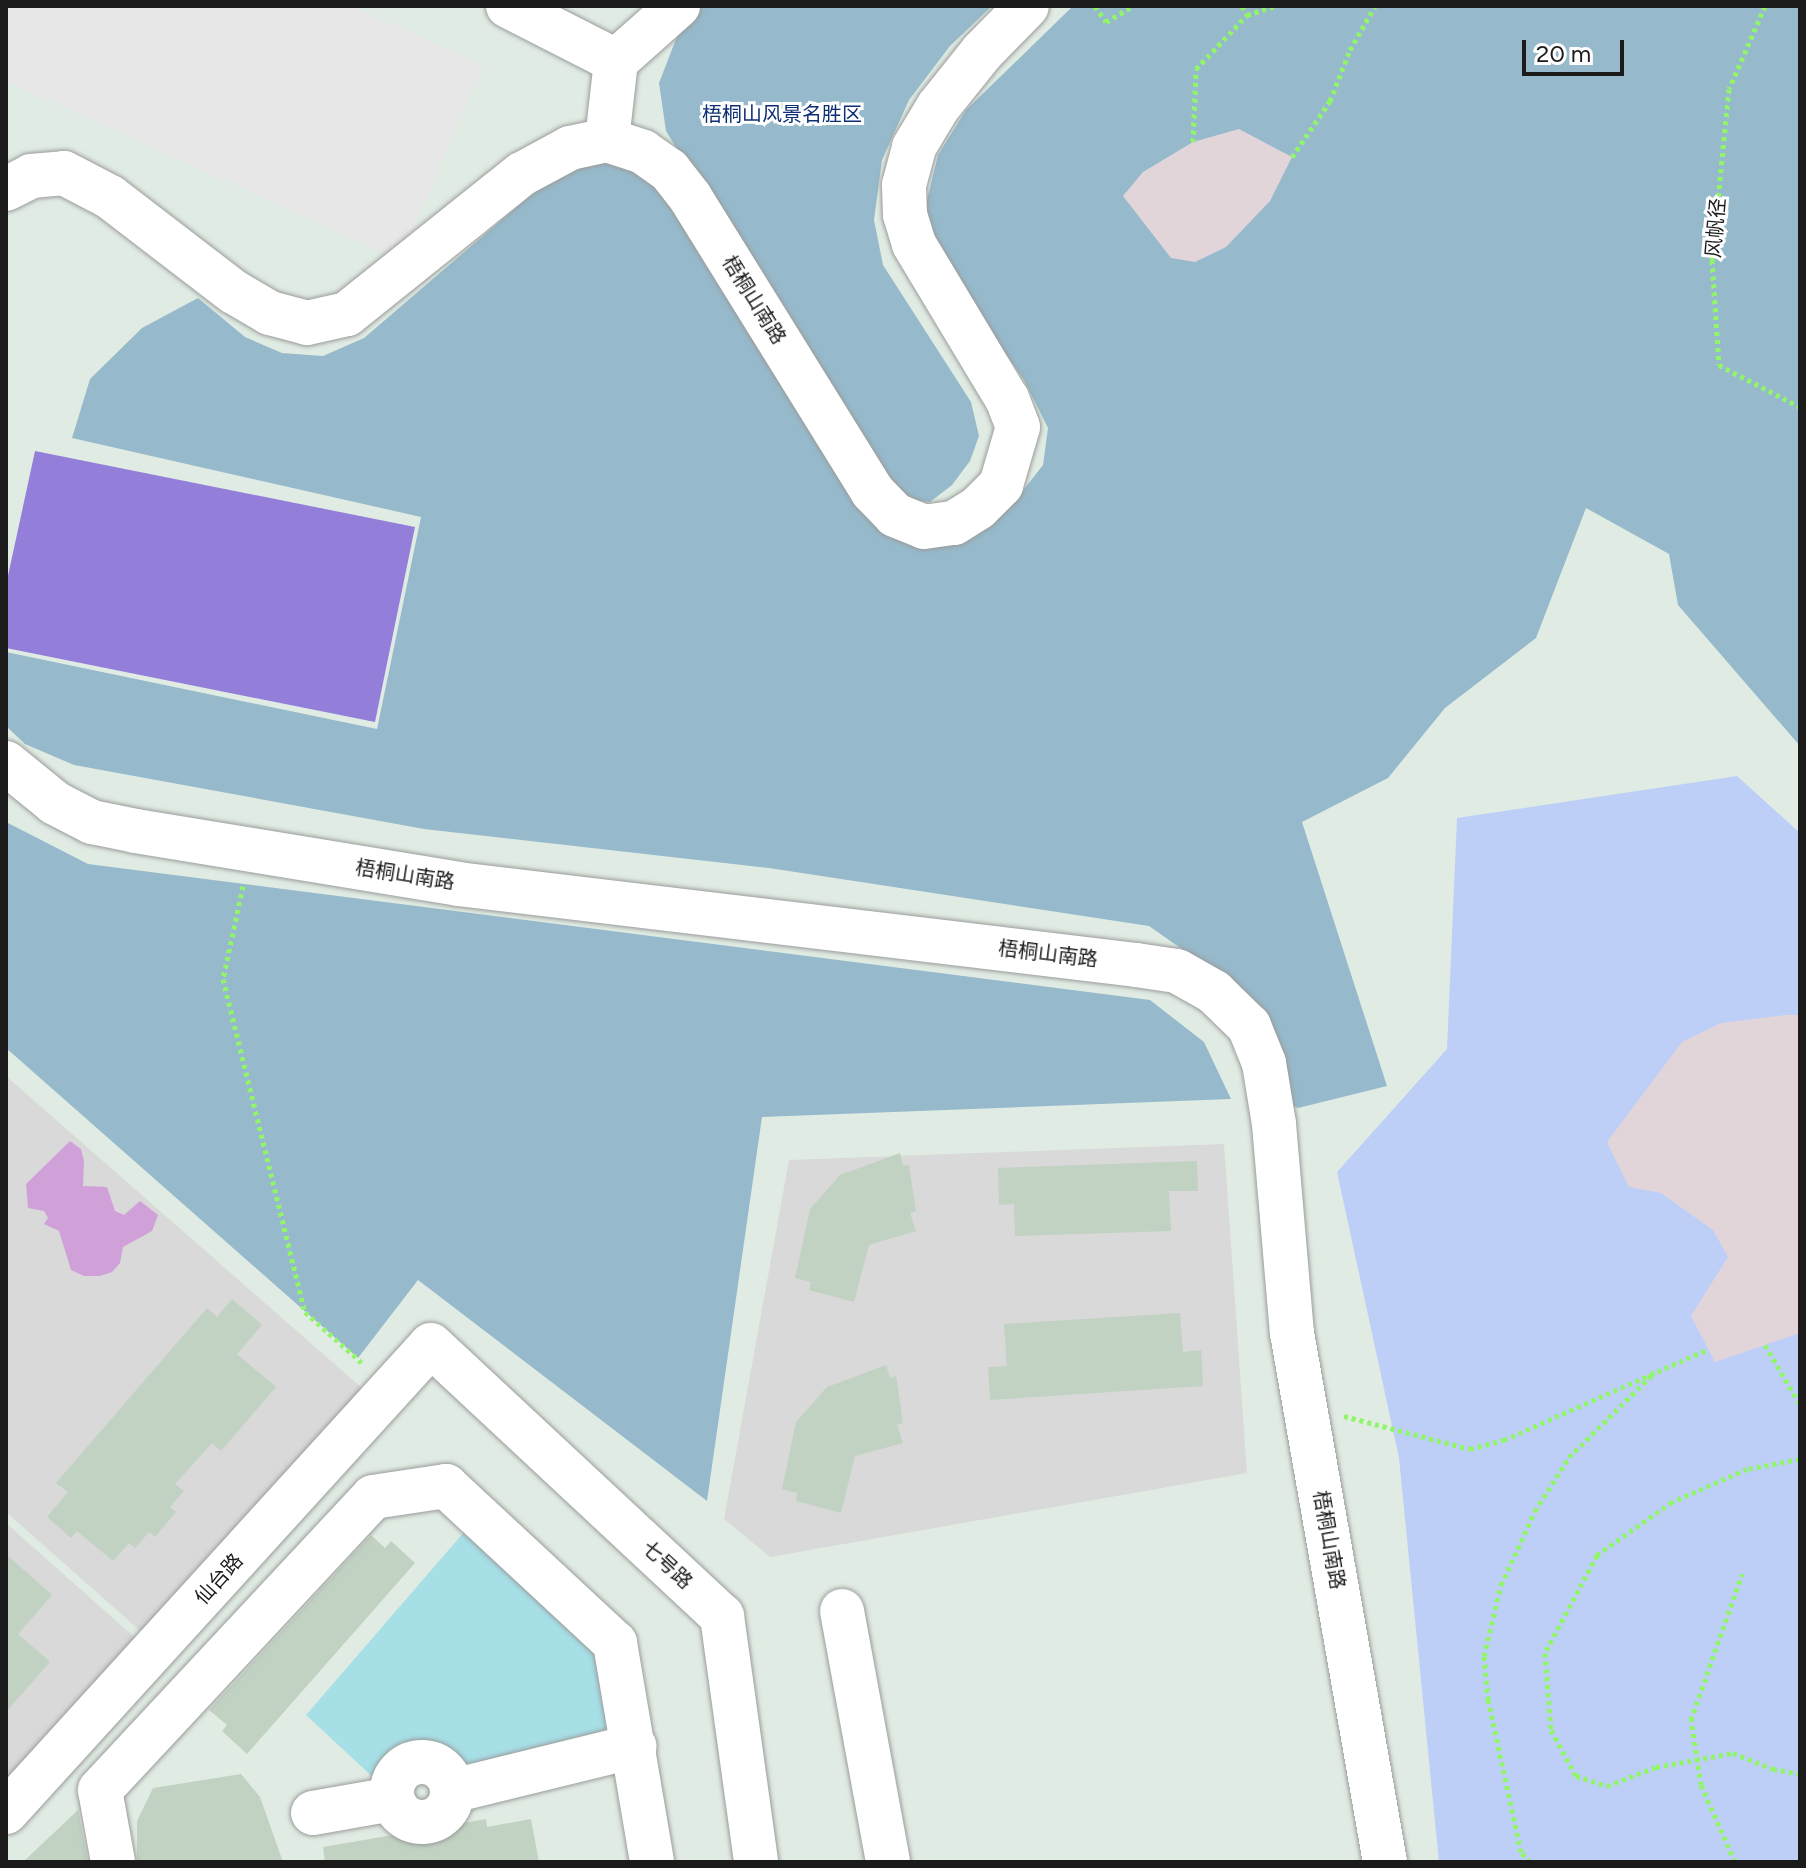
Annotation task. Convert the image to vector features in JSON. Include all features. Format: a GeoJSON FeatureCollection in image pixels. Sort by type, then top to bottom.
{"type":"FeatureCollection","features":[{"type":"Feature","properties":{"kind":"street"},"geometry":{"type":"LineString","coordinates":[[508,6],[616,61]]}},
{"type":"Feature","properties":{"kind":"street"},"geometry":{"type":"LineString","coordinates":[[6,189],[31,176],[64,173],[110,197],[234,292],[270,313],[307,323],[347,314],[522,174],[570,148],[607,140],[616,61],[678,6]]}},
{"type":"Feature","properties":{"kind":"street","name":"梧桐山南路"},"geometry":{"type":"LineString","coordinates":[[607,140],[643,152],[669,170],[690,197],[872,491],[895,515],[924,527],[954,523],[978,508],[1001,485],[1018,427],[1007,399],[914,244],[905,215],[904,185],[914,147],[938,107],[982,52],[1027,6]]}},
{"type":"Feature","properties":{"kind":"street","name":"梧桐山南路"},"geometry":{"type":"LineString","coordinates":[[6,763],[55,803],[92,822],[458,884],[1177,971],[1214,992],[1249,1026],[1264,1063],[1274,1124],[1292,1333],[1385,1862]]}},
{"type":"Feature","properties":{"kind":"street","name":"仙台路"},"geometry":{"type":"LineString","coordinates":[[6,1812],[431,1345]]}},
{"type":"Feature","properties":{"kind":"street","name":"七号路"},"geometry":{"type":"LineString","coordinates":[[431,1345],[722,1616],[756,1862]]}},
{"type":"Feature","properties":{"kind":"street"},"geometry":{"type":"LineString","coordinates":[[113,1862],[100,1790],[373,1497],[446,1486],[615,1643],[635,1746],[652,1862]]}},
{"type":"Feature","properties":{"kind":"street"},"geometry":{"type":"LineString","coordinates":[[842,1611],[888,1862]]}},
{"type":"Feature","properties":{"kind":"street"},"geometry":{"type":"LineString","coordinates":[[313,1813],[392,1799],[403,1817],[422,1823],[432,1821],[447,1809],[452,1791],[635,1746]]}},
{"type":"Feature","properties":{"kind":"path"},"geometry":{"type":"LineString","coordinates":[[1095,6],[1106,22],[1133,6]]}},
{"type":"Feature","properties":{"kind":"path"},"geometry":{"type":"LineString","coordinates":[[1242,6],[1247,15]]}},
{"type":"Feature","properties":{"kind":"path"},"geometry":{"type":"LineString","coordinates":[[1193,142],[1196,69],[1247,15],[1275,6]]}},
{"type":"Feature","properties":{"kind":"path"},"geometry":{"type":"LineString","coordinates":[[1292,157],[1330,101],[1350,50],[1375,6]]}},
{"type":"Feature","properties":{"kind":"path","name":"风帆径"},"geometry":{"type":"LineString","coordinates":[[1765,6],[1729,89],[1712,260],[1719,365],[1800,407]]}},
{"type":"Feature","properties":{"kind":"path"},"geometry":{"type":"LineString","coordinates":[[250,850],[223,979],[305,1312],[391,1389]]}},
{"type":"Feature","properties":{"kind":"path"},"geometry":{"type":"LineString","coordinates":[[1765,1345],[1800,1405]]}},
{"type":"Feature","properties":{"kind":"path"},"geometry":{"type":"LineString","coordinates":[[1305,1405],[1470,1449],[1504,1440],[1708,1349]]}},
{"type":"Feature","properties":{"kind":"path"},"geometry":{"type":"LineString","coordinates":[[1530,1862],[1521,1852],[1488,1700],[1484,1656],[1501,1585],[1535,1511],[1569,1457],[1655,1372]]}},
{"type":"Feature","properties":{"kind":"path"},"geometry":{"type":"LineString","coordinates":[[1800,1459],[1747,1469],[1672,1502],[1597,1555],[1545,1653],[1551,1730],[1576,1776],[1607,1786],[1656,1767],[1733,1753],[1773,1769],[1800,1774]]}},
{"type":"Feature","properties":{"kind":"path"},"geometry":{"type":"LineString","coordinates":[[1735,1862],[1701,1785],[1691,1720],[1742,1574]]}},
{"type":"Feature","properties":{"kind":"shaded area"},"geometry":{"type":"Polygon","coordinates":[[[6,6],[353,6],[483,66],[400,260],[6,81],[6,6]]]}},
{"type":"Feature","properties":{"kind":"shaded area"},"geometry":{"type":"Polygon","coordinates":[[[1239,129],[1292,157],[1270,201],[1226,247],[1195,262],[1171,258],[1123,196],[1143,172],[1193,142],[1239,129]]]}},
{"type":"Feature","properties":{"kind":"shaded area"},"geometry":{"type":"Polygon","coordinates":[[[35,451],[415,527],[375,722],[6,648],[6,585],[35,451]]]}},
{"type":"Feature","properties":{"kind":"shaded area"},"geometry":{"type":"Polygon","coordinates":[[[1737,776],[1800,833],[1800,1862],[1439,1862],[1399,1458],[1337,1172],[1447,1049],[1457,818],[1737,776]]]}},
{"type":"Feature","properties":{"kind":"shaded area"},"geometry":{"type":"Polygon","coordinates":[[[1800,1015],[1800,1333],[1715,1362],[1691,1316],[1728,1257],[1713,1230],[1661,1193],[1629,1187],[1607,1142],[1682,1042],[1721,1023],[1800,1015]]]}},
{"type":"Feature","properties":{"kind":"shaded area"},"geometry":{"type":"Polygon","coordinates":[[[6,1076],[363,1389],[146,1636],[6,1512],[6,1076]]]}},
{"type":"Feature","properties":{"kind":"shaded area"},"geometry":{"type":"Polygon","coordinates":[[[70,1141],[81,1149],[83,1186],[107,1187],[115,1211],[124,1215],[140,1201],[158,1215],[152,1231],[123,1247],[120,1263],[112,1272],[100,1276],[84,1276],[71,1270],[59,1231],[44,1224],[48,1218],[44,1211],[28,1208],[26,1184],[70,1141]]]}},
{"type":"Feature","properties":{"kind":"shaded area"},"geometry":{"type":"Polygon","coordinates":[[[1224,1144],[1247,1473],[770,1557],[724,1519],[789,1160],[1224,1144]]]}},
{"type":"Feature","properties":{"kind":"shaded area"},"geometry":{"type":"Polygon","coordinates":[[[6,1523],[141,1643],[6,1790],[6,1523]]]}},
{"type":"Feature","properties":{"kind":"shaded area"},"geometry":{"type":"Polygon","coordinates":[[[465,1531],[598,1651],[623,1730],[469,1769],[447,1751],[424,1745],[384,1765],[376,1780],[306,1715],[465,1531]]]}},
{"type":"Feature","properties":{"kind":"green space","name":"梧桐山风景名胜区"},"geometry":{"type":"Polygon","coordinates":[[[700,6],[992,6],[950,46],[909,100],[882,160],[874,220],[883,265],[971,402],[979,436],[970,461],[952,485],[930,502],[905,500],[870,466],[666,131],[659,83],[683,21],[700,6]]]}},
{"type":"Feature","properties":{"kind":"green space"},"geometry":{"type":"Polygon","coordinates":[[[1073,6],[1800,6],[1800,746],[1678,605],[1669,554],[1586,508],[1536,638],[1445,708],[1388,778],[1302,822],[1387,1086],[1298,1108],[1256,1089],[1199,961],[1149,926],[769,868],[424,829],[74,765],[25,744],[6,726],[6,652],[377,729],[421,517],[72,438],[90,379],[142,328],[198,298],[245,337],[282,353],[323,356],[364,338],[532,194],[579,163],[627,163],[662,191],[851,493],[965,537],[1011,506],[1043,465],[1048,428],[1024,380],[931,247],[926,204],[938,155],[966,110],[1073,6]]]}},
{"type":"Feature","properties":{"kind":"green space"},"geometry":{"type":"Polygon","coordinates":[[[6,822],[88,864],[1150,1000],[1204,1042],[1231,1099],[762,1117],[707,1501],[418,1280],[358,1358],[6,1048],[6,822]]]}},
{"type":"Feature","properties":{"kind":"building"},"geometry":{"type":"Polygon","coordinates":[[[900,1153],[903,1166],[909,1165],[916,1211],[910,1213],[916,1231],[869,1245],[854,1302],[809,1290],[811,1282],[795,1278],[810,1209],[840,1175],[900,1153]]]}},
{"type":"Feature","properties":{"kind":"building"},"geometry":{"type":"Polygon","coordinates":[[[1197,1161],[1198,1191],[1169,1191],[1171,1231],[1015,1236],[1014,1204],[999,1205],[998,1168],[1197,1161]]]}},
{"type":"Feature","properties":{"kind":"building"},"geometry":{"type":"Polygon","coordinates":[[[232,1299],[262,1325],[237,1354],[276,1387],[221,1451],[212,1443],[175,1484],[184,1491],[170,1507],[176,1512],[155,1537],[149,1532],[135,1548],[129,1543],[113,1561],[77,1531],[71,1538],[47,1517],[68,1492],[56,1483],[207,1308],[217,1317],[232,1299]]]}},
{"type":"Feature","properties":{"kind":"building"},"geometry":{"type":"Polygon","coordinates":[[[1180,1313],[1183,1352],[1201,1350],[1203,1386],[990,1400],[988,1367],[1007,1366],[1004,1324],[1180,1313]]]}},
{"type":"Feature","properties":{"kind":"building"},"geometry":{"type":"Polygon","coordinates":[[[886,1365],[890,1378],[896,1376],[903,1423],[897,1425],[903,1443],[855,1456],[841,1513],[796,1501],[797,1493],[782,1489],[796,1422],[827,1387],[886,1365]]]}},
{"type":"Feature","properties":{"kind":"building"},"geometry":{"type":"Polygon","coordinates":[[[371,1535],[385,1548],[391,1541],[415,1563],[247,1754],[222,1731],[227,1725],[209,1710],[371,1535]]]}},
{"type":"Feature","properties":{"kind":"building"},"geometry":{"type":"Polygon","coordinates":[[[6,1554],[52,1595],[18,1634],[50,1662],[6,1712],[6,1554]]]}},
{"type":"Feature","properties":{"kind":"building"},"geometry":{"type":"Polygon","coordinates":[[[241,1774],[260,1797],[283,1862],[137,1862],[137,1821],[153,1788],[241,1774]]]}},
{"type":"Feature","properties":{"kind":"building"},"geometry":{"type":"Polygon","coordinates":[[[78,1810],[88,1862],[23,1862],[78,1810]]]}},
{"type":"Feature","properties":{"kind":"building"},"geometry":{"type":"Polygon","coordinates":[[[486,1819],[487,1827],[531,1819],[539,1862],[325,1862],[323,1847],[486,1819]]]}}]}
